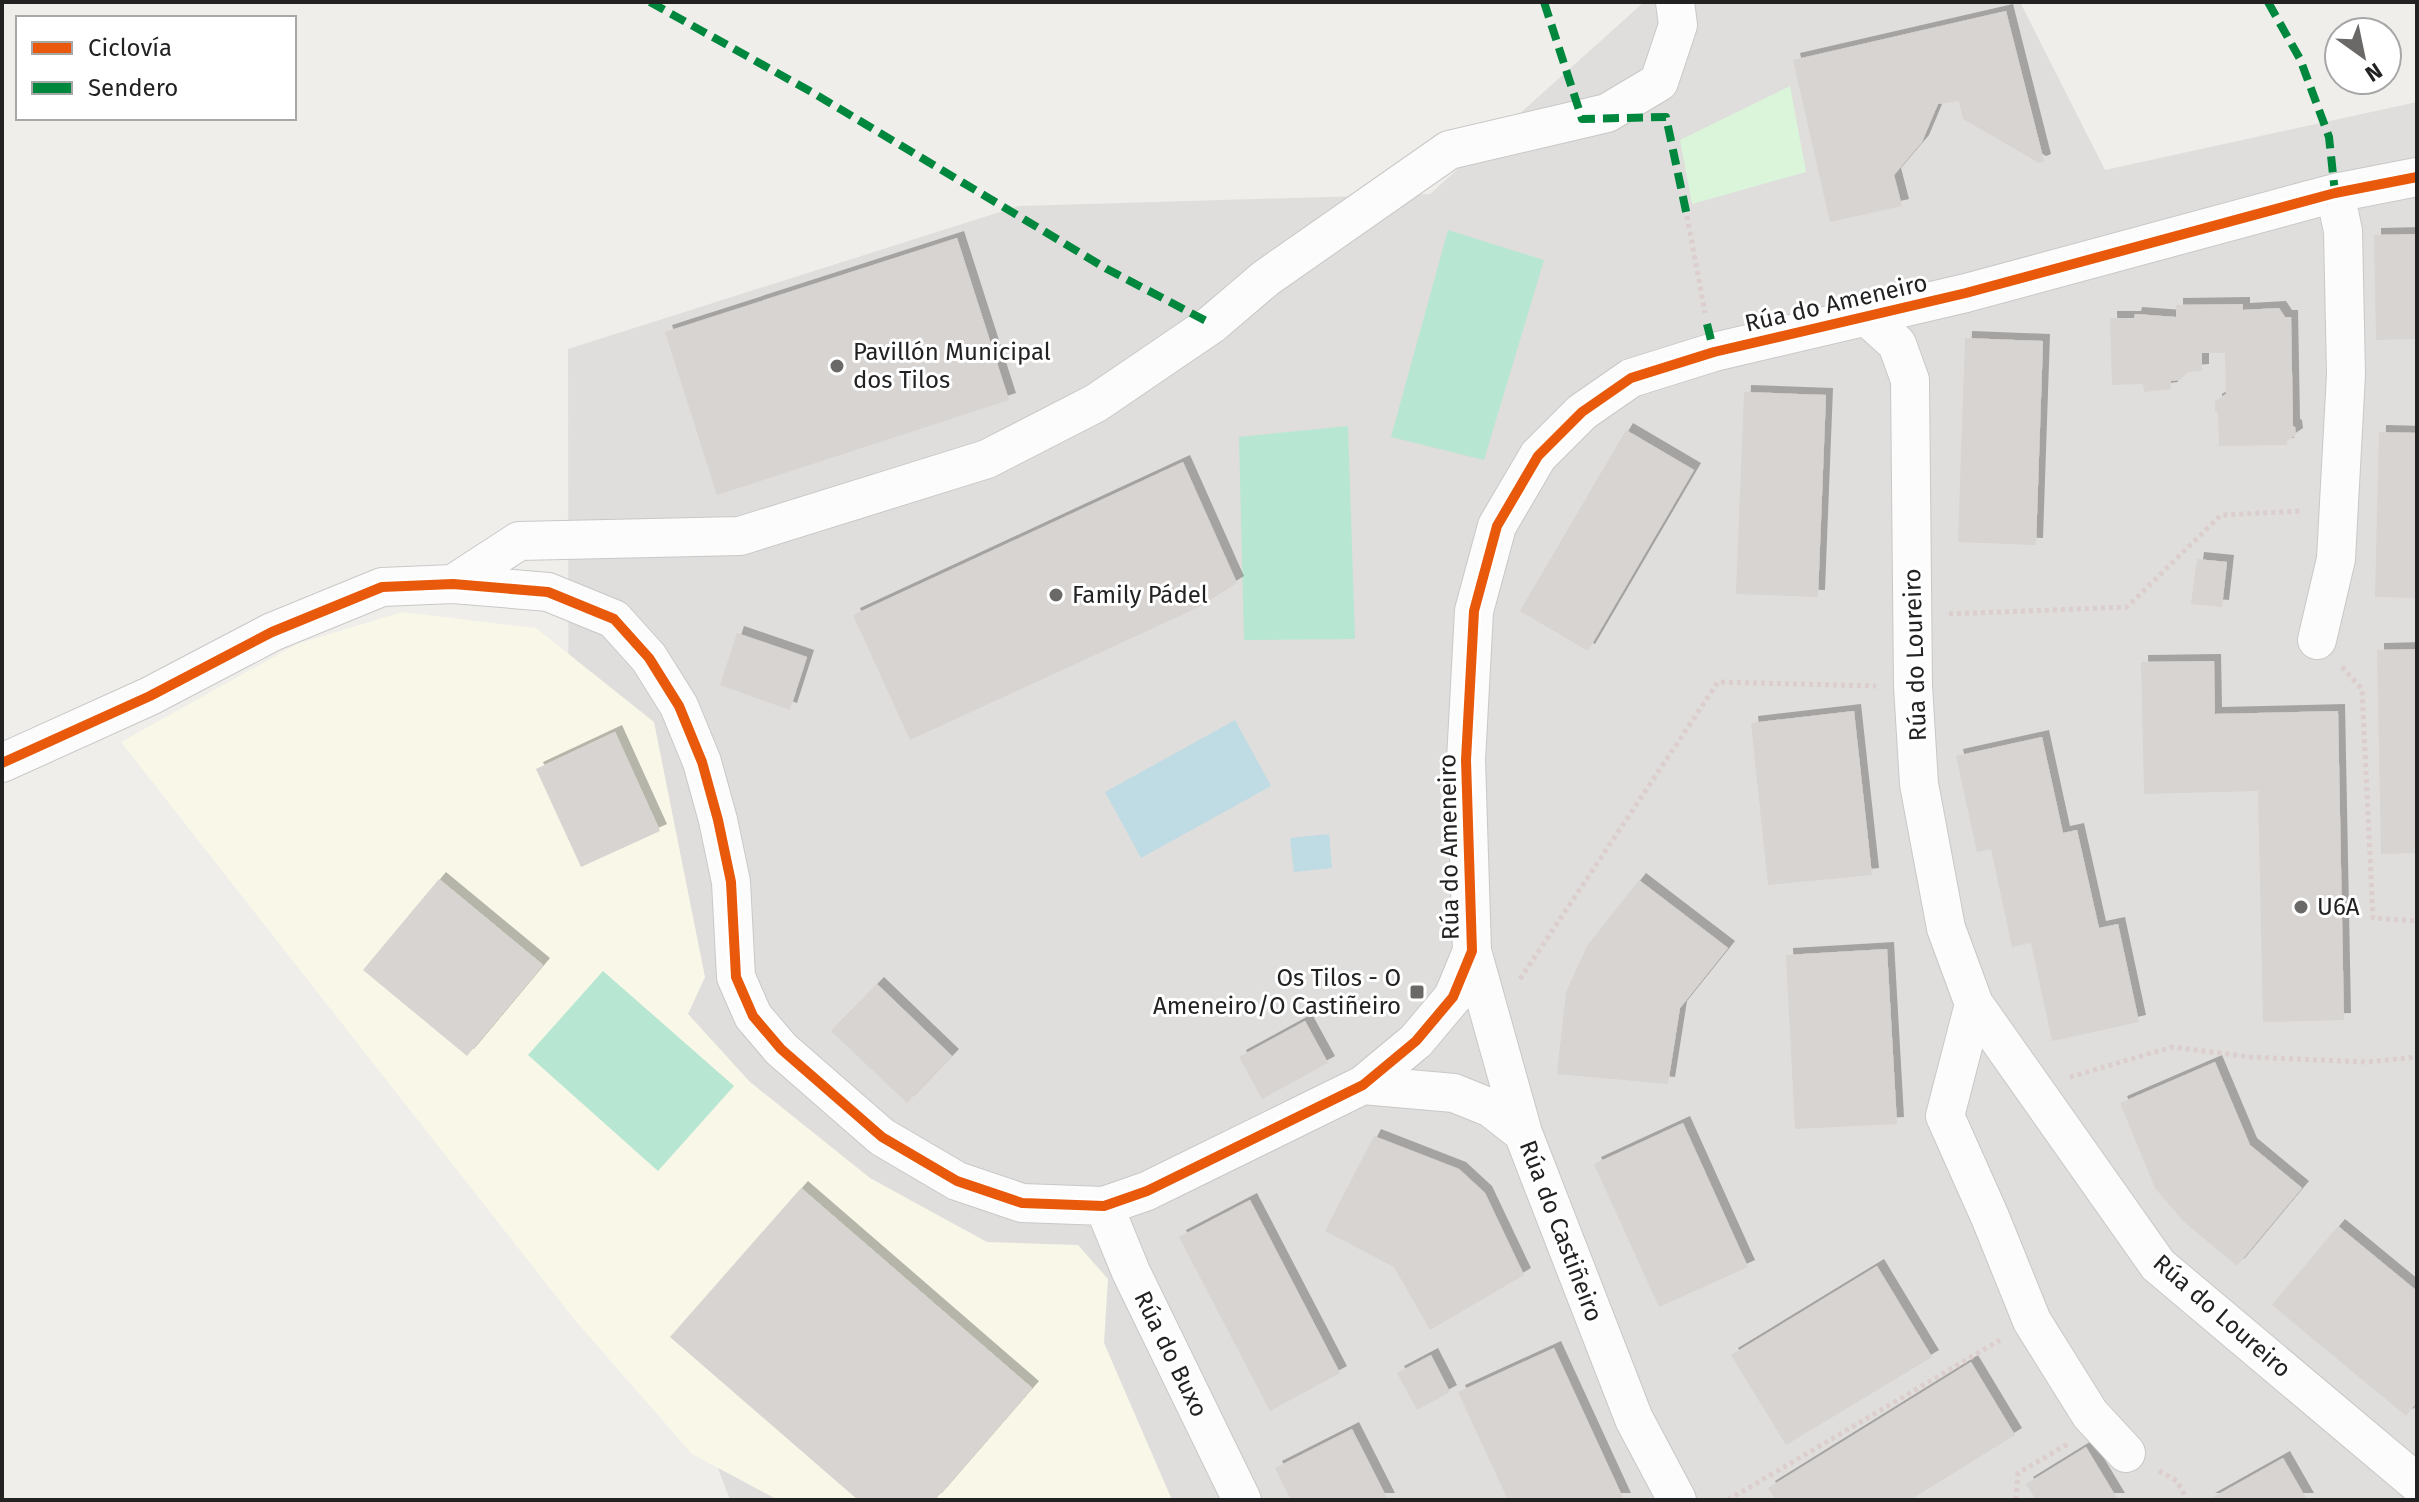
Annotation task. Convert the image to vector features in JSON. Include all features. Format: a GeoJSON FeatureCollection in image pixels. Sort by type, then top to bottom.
{"type":"FeatureCollection","features":[{"type":"Feature","properties":{"kind":"street"},"geometry":{"type":"LineString","coordinates":[[453,584],[519,541],[740,536],[987,459],[1096,403],[1212,324],[1266,278],[1449,150],[1607,113],[1659,82],[1678,25],[1675,2]]}},
{"type":"Feature","properties":{"kind":"street","name":"Rúa do Ameneiro"},"geometry":{"type":"LineString","coordinates":[[2,763],[150,696],[272,632],[382,587],[453,584],[548,592],[614,619],[649,658],[679,706],[702,762],[718,820],[731,882],[736,977],[753,1016],[781,1049],[882,1137],[957,1181],[1022,1203],[1104,1206],[1147,1191],[1363,1085],[1416,1041],[1453,997],[1472,951],[1466,760],[1474,611],[1497,526],[1538,456],[1582,412],[1631,378],[1714,352],[1966,293],[2335,193],[2417,177]]}},
{"type":"Feature","properties":{"kind":"street"},"geometry":{"type":"LineString","coordinates":[[2317,640],[2336,559],[2346,374],[2343,231],[2335,193]]}},
{"type":"Feature","properties":{"kind":"street","name":"Rúa do Loureiro"},"geometry":{"type":"LineString","coordinates":[[1865,315],[1897,344],[1910,380],[1913,686],[1919,784],[1946,928],[1974,1004],[2158,1265],[2417,1483]]}},
{"type":"Feature","properties":{"kind":"street","name":"Rúa do Castiñeiro"},"geometry":{"type":"LineString","coordinates":[[1472,951],[1523,1133],[1634,1419],[1677,1500]]}},
{"type":"Feature","properties":{"kind":"street"},"geometry":{"type":"LineString","coordinates":[[1974,1004],[1945,1116],[2032,1321],[2090,1414],[2126,1453]]}},
{"type":"Feature","properties":{"kind":"street"},"geometry":{"type":"LineString","coordinates":[[1363,1085],[1454,1093],[1491,1108],[1523,1133]]}},
{"type":"Feature","properties":{"kind":"street","name":"Rúa do Buxo"},"geometry":{"type":"LineString","coordinates":[[1104,1206],[1131,1272],[1242,1500]]}},
{"type":"Feature","properties":{"kind":"path"},"geometry":{"type":"LineString","coordinates":[[1687,216],[1707,324]]}},
{"type":"Feature","properties":{"kind":"path"},"geometry":{"type":"LineString","coordinates":[[1942,615],[2127,607],[2221,515],[2307,510],[2338,512]]}},
{"type":"Feature","properties":{"kind":"path"},"geometry":{"type":"LineString","coordinates":[[2317,640],[2362,689],[2373,918],[2417,921]]}},
{"type":"Feature","properties":{"kind":"path"},"geometry":{"type":"LineString","coordinates":[[1543,945],[1718,682],[1876,686]]}},
{"type":"Feature","properties":{"kind":"path"},"geometry":{"type":"LineString","coordinates":[[2031,1088],[2172,1047],[2250,1057],[2366,1062],[2417,1057]]}},
{"type":"Feature","properties":{"kind":"path"},"geometry":{"type":"LineString","coordinates":[[1728,1500],[2032,1321]]}},
{"type":"Feature","properties":{"kind":"path"},"geometry":{"type":"LineString","coordinates":[[2016,1500],[2018,1473],[2068,1444],[2090,1414]]}},
{"type":"Feature","properties":{"kind":"shaded area"},"geometry":{"type":"Polygon","coordinates":[[[1644,2],[2020,2],[2105,170],[2417,102],[2417,1500],[730,1500],[569,1072],[568,349],[1019,206],[1430,194],[1644,2]]]}},
{"type":"Feature","properties":{"kind":"shaded area"},"geometry":{"type":"Polygon","coordinates":[[[402,612],[536,628],[654,722],[705,977],[688,1014],[750,1082],[870,1178],[987,1242],[1078,1245],[1108,1279],[1104,1343],[1172,1500],[778,1500],[692,1454],[574,1319],[121,742],[297,644],[402,612]]]}},
{"type":"Feature","properties":{"kind":"green space"},"geometry":{"type":"Polygon","coordinates":[[[1790,86],[1806,172],[1692,204],[1680,140],[1790,86]]]}},
{"type":"Feature","properties":{"kind":"green space"},"geometry":{"type":"Polygon","coordinates":[[[1448,230],[1544,260],[1484,460],[1391,437],[1448,230]]]}},
{"type":"Feature","properties":{"kind":"green space"},"geometry":{"type":"Polygon","coordinates":[[[1348,426],[1355,639],[1244,640],[1239,437],[1348,426]]]}},
{"type":"Feature","properties":{"kind":"green space"},"geometry":{"type":"Polygon","coordinates":[[[603,971],[734,1086],[658,1171],[528,1055],[603,971]]]}},
{"type":"Feature","properties":{"kind":"water"},"geometry":{"type":"Polygon","coordinates":[[[1235,720],[1271,786],[1141,858],[1105,792],[1235,720]]]}},
{"type":"Feature","properties":{"kind":"water"},"geometry":{"type":"Polygon","coordinates":[[[1329,834],[1332,868],[1294,872],[1290,838],[1329,834]]]}},
{"type":"Feature","properties":{"kind":"building"},"geometry":{"type":"Polygon","coordinates":[[[2006,11],[2044,161],[2039,163],[1963,119],[1959,101],[1938,104],[1922,142],[1894,175],[1902,206],[1830,222],[1793,60],[2006,11]]]}},
{"type":"Feature","properties":{"kind":"building"},"geometry":{"type":"Polygon","coordinates":[[[2417,234],[2417,339],[2376,340],[2374,235],[2417,234]]]}},
{"type":"Feature","properties":{"kind":"building","name":"Pavillón Municipal dos Tilos"},"geometry":{"type":"Polygon","coordinates":[[[957,238],[1009,400],[717,495],[665,332],[957,238]]]}},
{"type":"Feature","properties":{"kind":"building"},"geometry":{"type":"Polygon","coordinates":[[[2243,304],[2243,310],[2279,308],[2285,317],[2291,317],[2293,426],[2296,435],[2287,441],[2287,445],[2219,446],[2215,401],[2226,394],[2225,353],[2202,353],[2202,371],[2188,372],[2180,380],[2171,381],[2171,389],[2144,392],[2143,384],[2112,385],[2110,318],[2134,318],[2135,314],[2176,317],[2176,305],[2243,304]]]}},
{"type":"Feature","properties":{"kind":"building"},"geometry":{"type":"Polygon","coordinates":[[[1965,338],[2043,341],[2036,545],[1958,542],[1965,338]]]}},
{"type":"Feature","properties":{"kind":"building"},"geometry":{"type":"Polygon","coordinates":[[[1744,392],[1826,395],[1818,597],[1736,594],[1744,392]]]}},
{"type":"Feature","properties":{"kind":"building"},"geometry":{"type":"Polygon","coordinates":[[[1626,430],[1694,470],[1588,651],[1520,611],[1626,430]]]}},
{"type":"Feature","properties":{"kind":"building"},"geometry":{"type":"Polygon","coordinates":[[[2379,432],[2417,433],[2417,598],[2375,597],[2379,432]]]}},
{"type":"Feature","properties":{"kind":"building","name":"Family Pádel"},"geometry":{"type":"Polygon","coordinates":[[[1183,462],[1237,583],[1197,608],[910,740],[853,615],[1183,462]]]}},
{"type":"Feature","properties":{"kind":"building"},"geometry":{"type":"Polygon","coordinates":[[[2197,559],[2227,562],[2222,607],[2191,604],[2197,559]]]}},
{"type":"Feature","properties":{"kind":"building"},"geometry":{"type":"Polygon","coordinates":[[[737,633],[807,657],[790,710],[720,685],[737,633]]]}},
{"type":"Feature","properties":{"kind":"building"},"geometry":{"type":"Polygon","coordinates":[[[2417,649],[2417,853],[2381,854],[2377,650],[2417,649]]]}},
{"type":"Feature","properties":{"kind":"building","name":"U6A"},"geometry":{"type":"Polygon","coordinates":[[[2214,661],[2215,714],[2338,711],[2344,1020],[2263,1022],[2258,791],[2144,794],[2141,662],[2214,661]]]}},
{"type":"Feature","properties":{"kind":"building"},"geometry":{"type":"Polygon","coordinates":[[[1854,711],[1872,875],[1768,885],[1751,723],[1854,711]]]}},
{"type":"Feature","properties":{"kind":"building"},"geometry":{"type":"Polygon","coordinates":[[[615,732],[660,831],[581,867],[536,769],[615,732]]]}},
{"type":"Feature","properties":{"kind":"building"},"geometry":{"type":"Polygon","coordinates":[[[2042,737],[2063,833],[2077,830],[2099,928],[2118,924],[2139,1022],[2052,1041],[2031,943],[2012,947],[1991,849],[1977,852],[1956,756],[2042,737]]]}},
{"type":"Feature","properties":{"kind":"building"},"geometry":{"type":"Polygon","coordinates":[[[439,879],[543,965],[467,1056],[363,970],[439,879]]]}},
{"type":"Feature","properties":{"kind":"building"},"geometry":{"type":"Polygon","coordinates":[[[1639,880],[1728,948],[1680,1008],[1668,1084],[1557,1074],[1566,992],[1587,946],[1639,880]]]}},
{"type":"Feature","properties":{"kind":"building"},"geometry":{"type":"Polygon","coordinates":[[[1887,949],[1897,1124],[1795,1129],[1786,955],[1887,949]]]}},
{"type":"Feature","properties":{"kind":"building"},"geometry":{"type":"Polygon","coordinates":[[[877,984],[952,1056],[907,1103],[831,1031],[877,984]]]}},
{"type":"Feature","properties":{"kind":"building"},"geometry":{"type":"Polygon","coordinates":[[[1305,1021],[1328,1063],[1262,1099],[1239,1057],[1305,1021]]]}},
{"type":"Feature","properties":{"kind":"building"},"geometry":{"type":"Polygon","coordinates":[[[2215,1062],[2250,1145],[2302,1188],[2237,1266],[2183,1221],[2155,1188],[2120,1103],[2215,1062]]]}},
{"type":"Feature","properties":{"kind":"building"},"geometry":{"type":"Polygon","coordinates":[[[1683,1123],[1748,1267],[1659,1307],[1594,1164],[1683,1123]]]}},
{"type":"Feature","properties":{"kind":"building"},"geometry":{"type":"Polygon","coordinates":[[[1374,1136],[1459,1169],[1485,1193],[1524,1275],[1430,1330],[1394,1267],[1325,1231],[1374,1136]]]}},
{"type":"Feature","properties":{"kind":"building"},"geometry":{"type":"Polygon","coordinates":[[[801,1188],[1032,1388],[935,1500],[858,1500],[670,1337],[801,1188]]]}},
{"type":"Feature","properties":{"kind":"building"},"geometry":{"type":"Polygon","coordinates":[[[1250,1200],[1340,1373],[1270,1411],[1179,1237],[1250,1200]]]}},
{"type":"Feature","properties":{"kind":"building"},"geometry":{"type":"Polygon","coordinates":[[[2338,1226],[2417,1291],[2417,1402],[2406,1416],[2272,1305],[2338,1226]]]}},
{"type":"Feature","properties":{"kind":"building"},"geometry":{"type":"Polygon","coordinates":[[[1877,1266],[1932,1357],[1786,1445],[1731,1355],[1877,1266]]]}},
{"type":"Feature","properties":{"kind":"building"},"geometry":{"type":"Polygon","coordinates":[[[1554,1348],[1624,1500],[1508,1500],[1458,1392],[1554,1348]]]}},
{"type":"Feature","properties":{"kind":"building"},"geometry":{"type":"Polygon","coordinates":[[[1431,1355],[1450,1392],[1417,1410],[1397,1373],[1431,1355]]]}},
{"type":"Feature","properties":{"kind":"building"},"geometry":{"type":"Polygon","coordinates":[[[1971,1362],[2015,1435],[1910,1500],[1776,1500],[1768,1488],[1971,1362]]]}},
{"type":"Feature","properties":{"kind":"building"},"geometry":{"type":"Polygon","coordinates":[[[1352,1429],[1388,1500],[1291,1500],[1275,1468],[1352,1429]]]}},
{"type":"Feature","properties":{"kind":"building"},"geometry":{"type":"Polygon","coordinates":[[[2086,1447],[2118,1500],[2036,1500],[2026,1484],[2086,1447]]]}},
{"type":"Feature","properties":{"kind":"building"},"geometry":{"type":"Polygon","coordinates":[[[2283,1458],[2307,1500],[2208,1500],[2283,1458]]]}},
{"type":"Feature","properties":{"kind":"marked path"},"geometry":{"type":"LineString","coordinates":[[650,2],[815,94],[1107,269],[1212,324]]}},
{"type":"Feature","properties":{"kind":"marked path"},"geometry":{"type":"LineString","coordinates":[[1544,2],[1582,119],[1666,117],[1687,216]]}},
{"type":"Feature","properties":{"kind":"marked path"},"geometry":{"type":"LineString","coordinates":[[2268,2],[2300,59],[2329,137],[2335,193]]}},
{"type":"Feature","properties":{"kind":"marked path"},"geometry":{"type":"LineString","coordinates":[[1707,324],[1714,352]]}},
{"type":"Feature","properties":{"kind":"cycle path"},"geometry":{"type":"LineString","coordinates":[[2,763],[150,696],[272,632],[382,587],[453,584],[548,592],[614,619],[649,658],[679,706],[702,762],[718,820],[731,882],[736,977],[753,1016],[781,1049],[882,1137],[957,1181],[1022,1203],[1104,1206],[1147,1191],[1363,1085],[1416,1041],[1453,997],[1472,951],[1466,760],[1474,611],[1497,526],[1538,456],[1582,412],[1631,378],[1714,352],[1966,293],[2335,193],[2417,177]]}},
{"type":"Feature","properties":{"kind":"place","name":"Pavillón Municipal dos Tilos"},"geometry":{"type":"Point","coordinates":[837,366]}},
{"type":"Feature","properties":{"kind":"place","name":"Family Pádel"},"geometry":{"type":"Point","coordinates":[1056,595]}},
{"type":"Feature","properties":{"kind":"place","name":"U6A"},"geometry":{"type":"Point","coordinates":[2301,907]}},
{"type":"Feature","properties":{"kind":"place","name":"Os Tilos - O Ameneiro/O Castiñeiro"},"geometry":{"type":"Point","coordinates":[1417,992]}}]}
